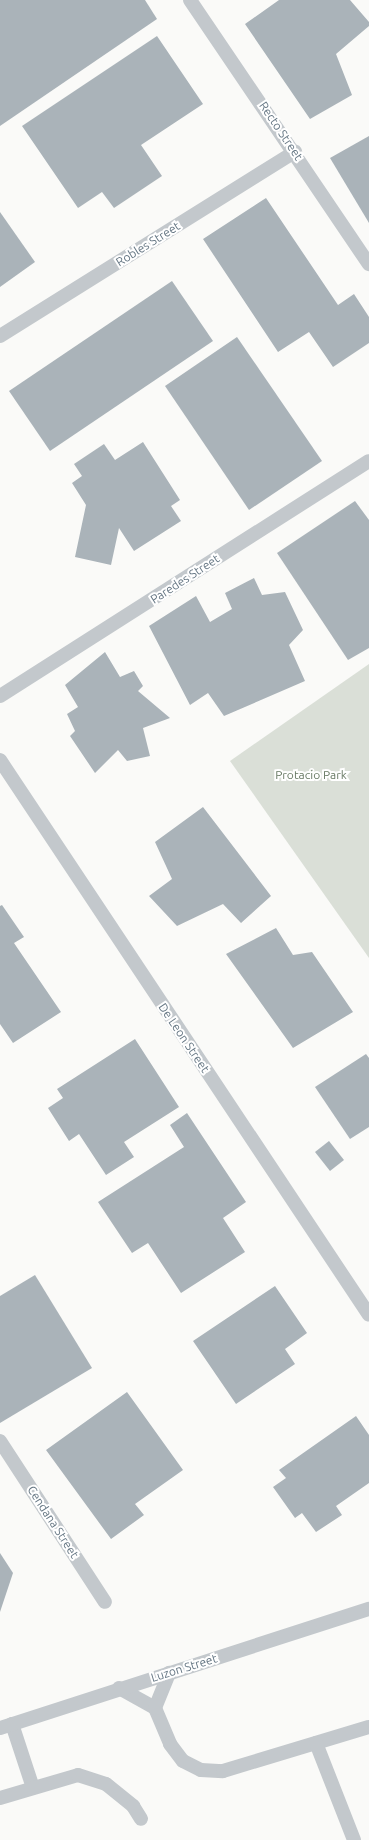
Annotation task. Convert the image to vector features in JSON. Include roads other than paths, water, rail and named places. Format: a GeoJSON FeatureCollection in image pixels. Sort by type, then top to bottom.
{"type":"FeatureCollection","features":[{"type":"Feature","properties":{"kind":"lane","name":"Recto Street"},"geometry":{"type":"LineString","coordinates":[[195,2],[369,264]]}},
{"type":"Feature","properties":{"kind":"lane","name":"Robles Street"},"geometry":{"type":"LineString","coordinates":[[0,336],[295,152]]}},
{"type":"Feature","properties":{"kind":"lane","name":"Paredes Street"},"geometry":{"type":"LineString","coordinates":[[0,696],[369,461]]}},
{"type":"Feature","properties":{"kind":"lane","name":"De Leon Street"},"geometry":{"type":"LineString","coordinates":[[0,760],[369,1315]]}},
{"type":"Feature","properties":{"kind":"lane","name":"Cendana Street"},"geometry":{"type":"LineString","coordinates":[[0,1441],[105,1602]]}},
{"type":"Feature","properties":{"kind":"lane","name":"Luzon Street"},"geometry":{"type":"LineString","coordinates":[[6,1726],[119,1688],[369,1610]]}},
{"type":"Feature","properties":{"kind":"lane"},"geometry":{"type":"LineString","coordinates":[[155,1708],[169,1673]]}},
{"type":"Feature","properties":{"kind":"lane"},"geometry":{"type":"LineString","coordinates":[[119,1688],[155,1708],[170,1744],[183,1761],[202,1770],[222,1770],[369,1727]]}},
{"type":"Feature","properties":{"kind":"lane"},"geometry":{"type":"LineString","coordinates":[[6,1726],[33,1788]]}},
{"type":"Feature","properties":{"kind":"lane"},"geometry":{"type":"LineString","coordinates":[[316,1743],[354,1840]]}},
{"type":"Feature","properties":{"kind":"lane"},"geometry":{"type":"LineString","coordinates":[[0,1798],[78,1775],[91,1778],[120,1794],[141,1819]]}},
{"type":"Feature","properties":{"kind":"park label","name":"Protacio Park"},"geometry":{"type":"Point","coordinates":[311,775]}}]}
